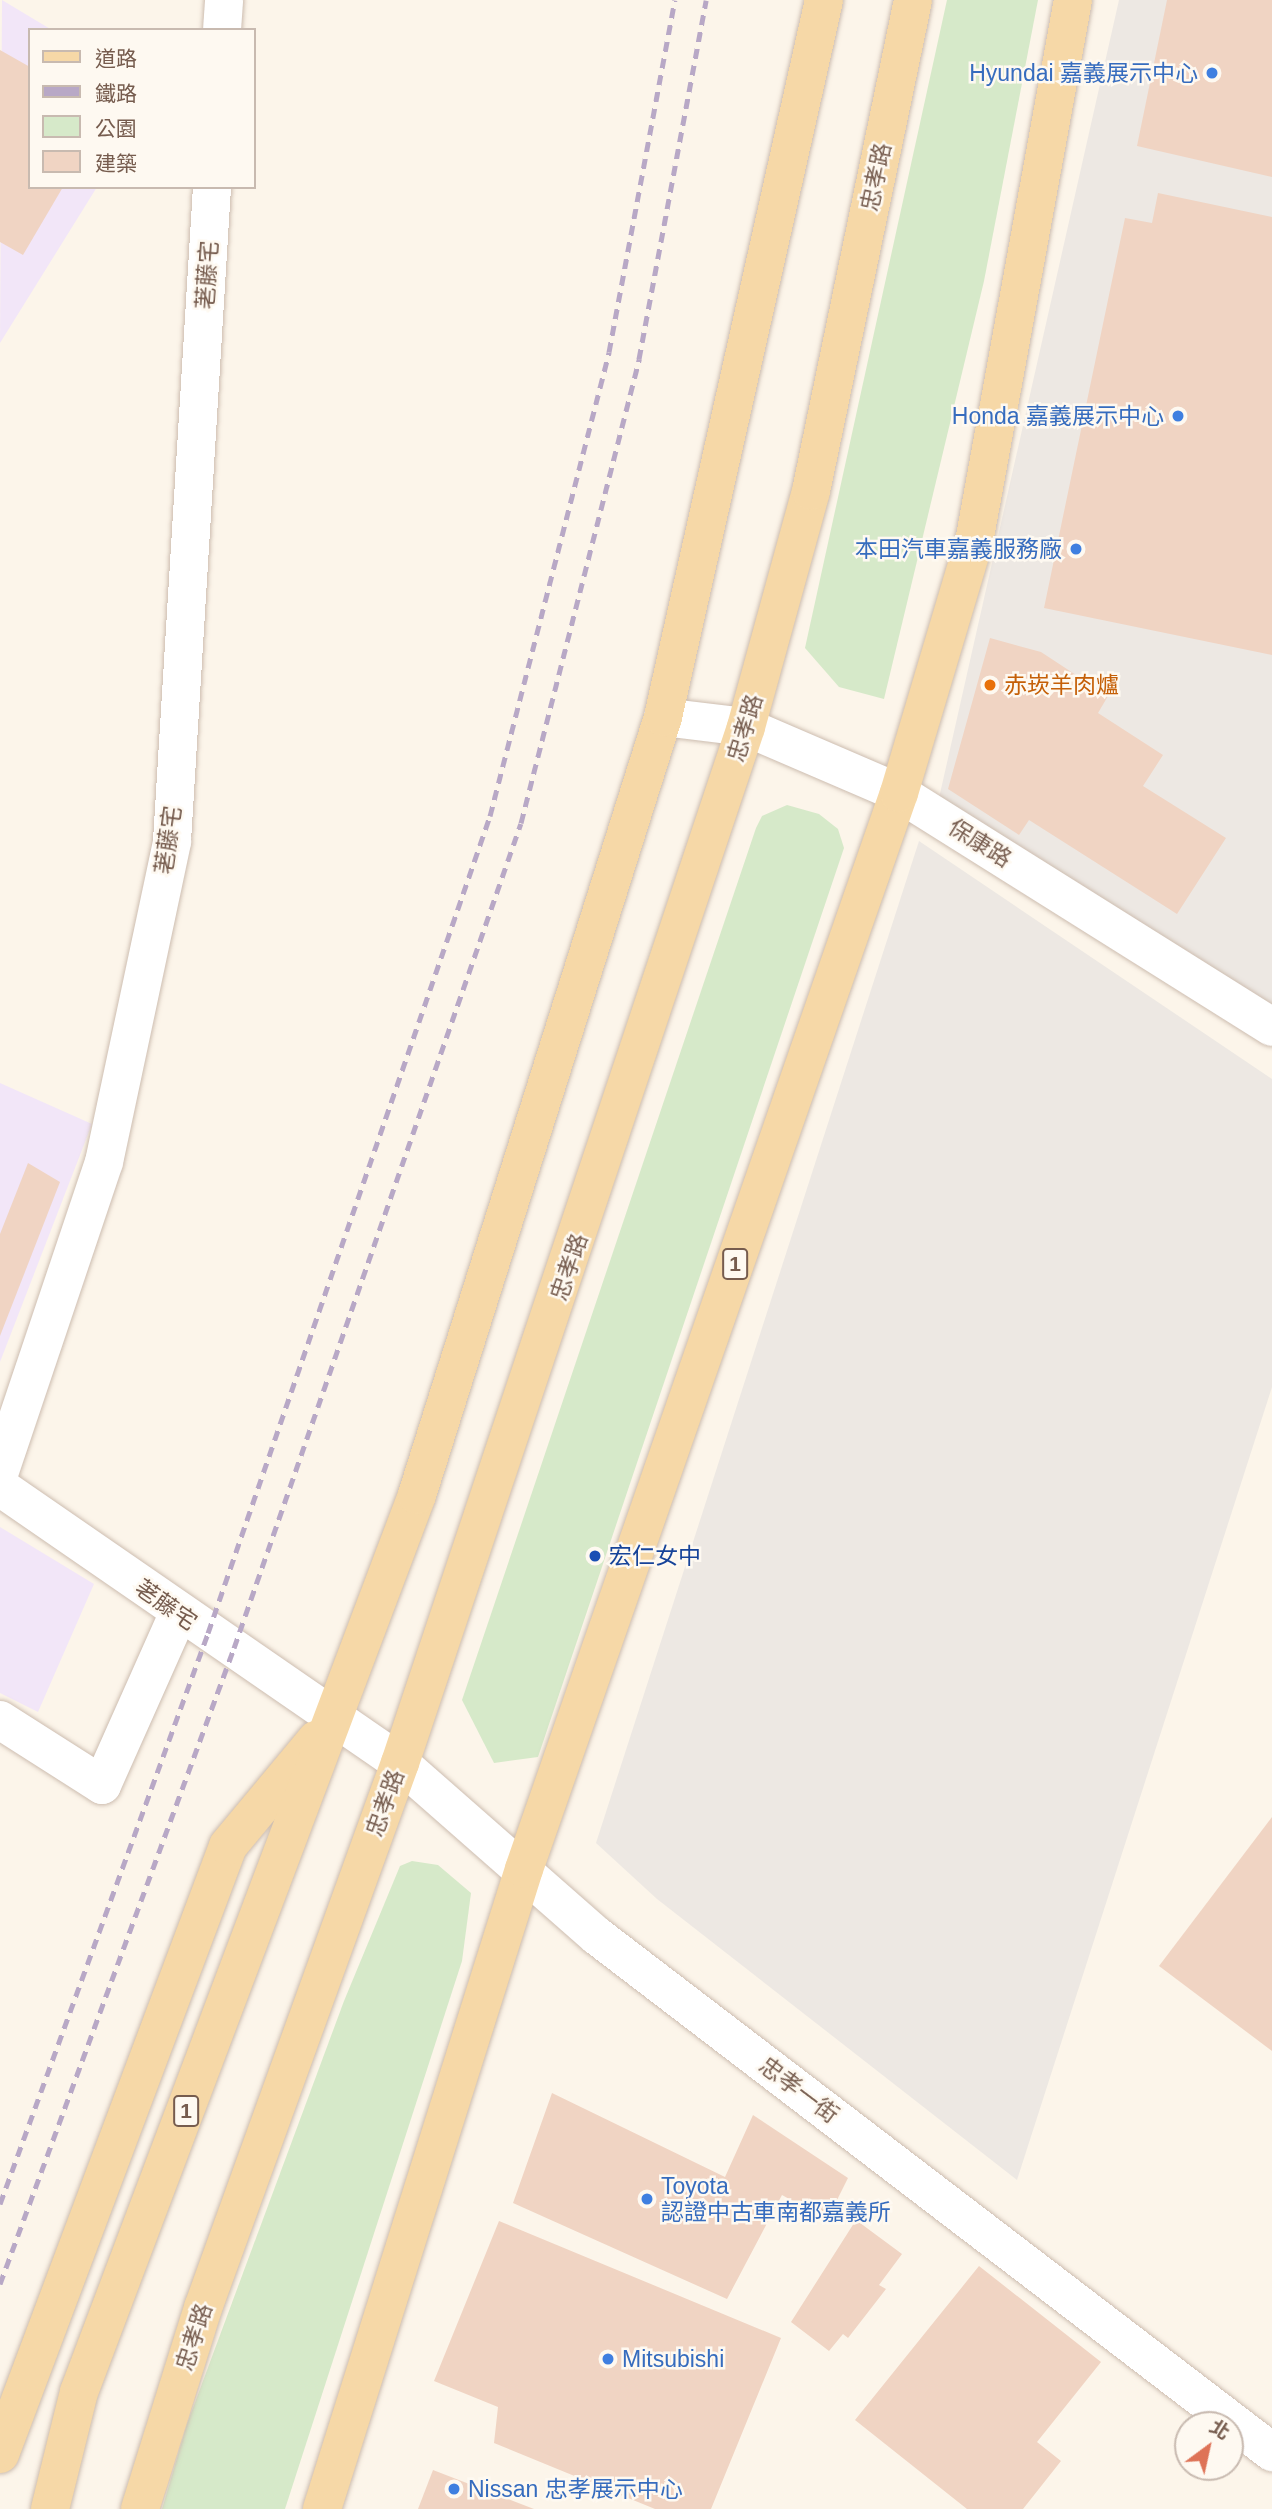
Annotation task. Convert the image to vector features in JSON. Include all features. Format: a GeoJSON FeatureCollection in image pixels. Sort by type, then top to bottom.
{"type":"FeatureCollection","features":[{"type":"Feature","properties":{"kind":"main road","name":"1"},"geometry":{"type":"LineString","coordinates":[[50,2509],[79,2392],[335,1717],[416,1495],[663,717],[824,0]]}},
{"type":"Feature","properties":{"kind":"main road","name":"忠孝路"},"geometry":{"type":"LineString","coordinates":[[140,2509],[208,2295],[400,1763],[746,727],[811,491],[913,0]]}},
{"type":"Feature","properties":{"kind":"main road","name":"1"},"geometry":{"type":"LineString","coordinates":[[322,2509],[524,1869],[899,793],[974,542],[1073,0]]}},
{"type":"Feature","properties":{"kind":"main road","name":"1"},"geometry":{"type":"LineString","coordinates":[[0,2454],[228,1846],[335,1717]]}},
{"type":"Feature","properties":{"kind":"street"},"geometry":{"type":"LineString","coordinates":[[222,28],[224,0]]}},
{"type":"Feature","properties":{"kind":"street","name":"荖藤宅"},"geometry":{"type":"LineString","coordinates":[[0,1471],[104,1162],[172,841],[212,189]]}},
{"type":"Feature","properties":{"kind":"street","name":"保康路"},"geometry":{"type":"LineString","coordinates":[[663,717],[746,727],[899,793],[1272,1027]]}},
{"type":"Feature","properties":{"kind":"street","name":"荖藤宅"},"geometry":{"type":"LineString","coordinates":[[0,1488],[178,1614],[335,1717]]}},
{"type":"Feature","properties":{"kind":"street"},"geometry":{"type":"LineString","coordinates":[[0,1720],[102,1785],[178,1614]]}},
{"type":"Feature","properties":{"kind":"street","name":"忠孝一街"},"geometry":{"type":"LineString","coordinates":[[335,1717],[400,1763],[524,1869],[597,1936],[1272,2452]]}},
{"type":"Feature","properties":{"kind":"shaded area"},"geometry":{"type":"Polygon","coordinates":[[[2,0],[49,28],[28,28],[28,189],[96,189],[0,343],[2,0]]]}},
{"type":"Feature","properties":{"kind":"shaded area"},"geometry":{"type":"Polygon","coordinates":[[[1119,0],[1272,0],[1272,1018],[937,807],[1119,0]]]}},
{"type":"Feature","properties":{"kind":"shaded area"},"geometry":{"type":"Polygon","coordinates":[[[919,841],[1272,1079],[1272,1387],[1017,2180],[657,1899],[596,1843],[919,841]]]}},
{"type":"Feature","properties":{"kind":"shaded area"},"geometry":{"type":"Polygon","coordinates":[[[0,1083],[92,1124],[0,1362],[0,1083]]]}},
{"type":"Feature","properties":{"kind":"shaded area"},"geometry":{"type":"Polygon","coordinates":[[[0,1527],[94,1584],[38,1712],[0,1693],[0,1527]]]}},
{"type":"Feature","properties":{"kind":"green space"},"geometry":{"type":"Polygon","coordinates":[[[947,0],[1038,0],[984,281],[884,699],[839,687],[805,648],[947,0]]]}},
{"type":"Feature","properties":{"kind":"green space"},"geometry":{"type":"Polygon","coordinates":[[[787,805],[819,814],[838,829],[844,848],[538,1757],[494,1763],[462,1700],[756,828],[762,816],[787,805]]]}},
{"type":"Feature","properties":{"kind":"green space"},"geometry":{"type":"Polygon","coordinates":[[[412,1861],[438,1865],[471,1893],[462,1961],[285,2509],[162,2509],[187,2424],[344,2001],[400,1866],[412,1861]]]}},
{"type":"Feature","properties":{"kind":"building","name":"Hyundai 嘉義展示中心"},"geometry":{"type":"Polygon","coordinates":[[[1167,0],[1272,0],[1272,177],[1137,146],[1167,0]]]}},
{"type":"Feature","properties":{"kind":"building"},"geometry":{"type":"Polygon","coordinates":[[[0,50],[28,66],[28,189],[62,189],[23,255],[0,242],[0,50]]]}},
{"type":"Feature","properties":{"kind":"building","name":"Honda 嘉義展示中心"},"geometry":{"type":"Polygon","coordinates":[[[1158,193],[1272,217],[1272,655],[1044,608],[1125,218],[1152,223],[1158,193]]]}},
{"type":"Feature","properties":{"kind":"building"},"geometry":{"type":"Polygon","coordinates":[[[990,638],[1041,652],[1108,696],[1098,713],[1163,755],[1143,786],[1226,838],[1177,914],[1029,820],[1019,835],[948,789],[990,638]]]}},
{"type":"Feature","properties":{"kind":"building"},"geometry":{"type":"Polygon","coordinates":[[[28,1163],[60,1182],[0,1336],[0,1234],[28,1163]]]}},
{"type":"Feature","properties":{"kind":"building"},"geometry":{"type":"Polygon","coordinates":[[[1272,1817],[1272,2051],[1159,1966],[1272,1817]]]}},
{"type":"Feature","properties":{"kind":"building","name":"Toyota 認證中古車南都嘉義所"},"geometry":{"type":"Polygon","coordinates":[[[552,2093],[725,2177],[753,2115],[848,2178],[827,2220],[782,2195],[727,2299],[513,2203],[552,2093]]]}},
{"type":"Feature","properties":{"kind":"building"},"geometry":{"type":"Polygon","coordinates":[[[856,2220],[902,2254],[879,2285],[886,2289],[848,2338],[843,2334],[829,2351],[791,2322],[856,2220]]]}},
{"type":"Feature","properties":{"kind":"building","name":"Mitsubishi"},"geometry":{"type":"Polygon","coordinates":[[[499,2221],[781,2338],[711,2509],[655,2509],[494,2443],[498,2407],[434,2381],[499,2221]]]}},
{"type":"Feature","properties":{"kind":"building"},"geometry":{"type":"Polygon","coordinates":[[[979,2266],[1101,2362],[1037,2442],[1061,2461],[1023,2509],[967,2509],[855,2420],[979,2266]]]}},
{"type":"Feature","properties":{"kind":"building","name":"Nissan 忠孝展示中心"},"geometry":{"type":"Polygon","coordinates":[[[433,2470],[534,2509],[418,2509],[433,2470]]]}},
{"type":"Feature","properties":{"kind":"railway"},"geometry":{"type":"LineString","coordinates":[[0,2204],[208,1633],[490,816],[609,352],[675,0]]}},
{"type":"Feature","properties":{"kind":"railway"},"geometry":{"type":"LineString","coordinates":[[0,2284],[234,1648],[521,823],[639,359],[706,0]]}},
{"type":"Feature","properties":{"kind":"place","name":"Hyundai 嘉義展示中心"},"geometry":{"type":"Point","coordinates":[1212,73]}},
{"type":"Feature","properties":{"kind":"place","name":"Honda 嘉義展示中心"},"geometry":{"type":"Point","coordinates":[1178,416]}},
{"type":"Feature","properties":{"kind":"place","name":"本田汽車嘉義服務廠"},"geometry":{"type":"Point","coordinates":[1076,549]}},
{"type":"Feature","properties":{"kind":"place","name":"赤崁羊肉爐"},"geometry":{"type":"Point","coordinates":[990,685]}},
{"type":"Feature","properties":{"kind":"place","name":"宏仁女中"},"geometry":{"type":"Point","coordinates":[595,1556]}},
{"type":"Feature","properties":{"kind":"place","name":"Toyota 認證中古車南都嘉義所"},"geometry":{"type":"Point","coordinates":[647,2199]}},
{"type":"Feature","properties":{"kind":"place","name":"Mitsubishi"},"geometry":{"type":"Point","coordinates":[608,2359]}},
{"type":"Feature","properties":{"kind":"place","name":"Nissan 忠孝展示中心"},"geometry":{"type":"Point","coordinates":[454,2489]}}]}
